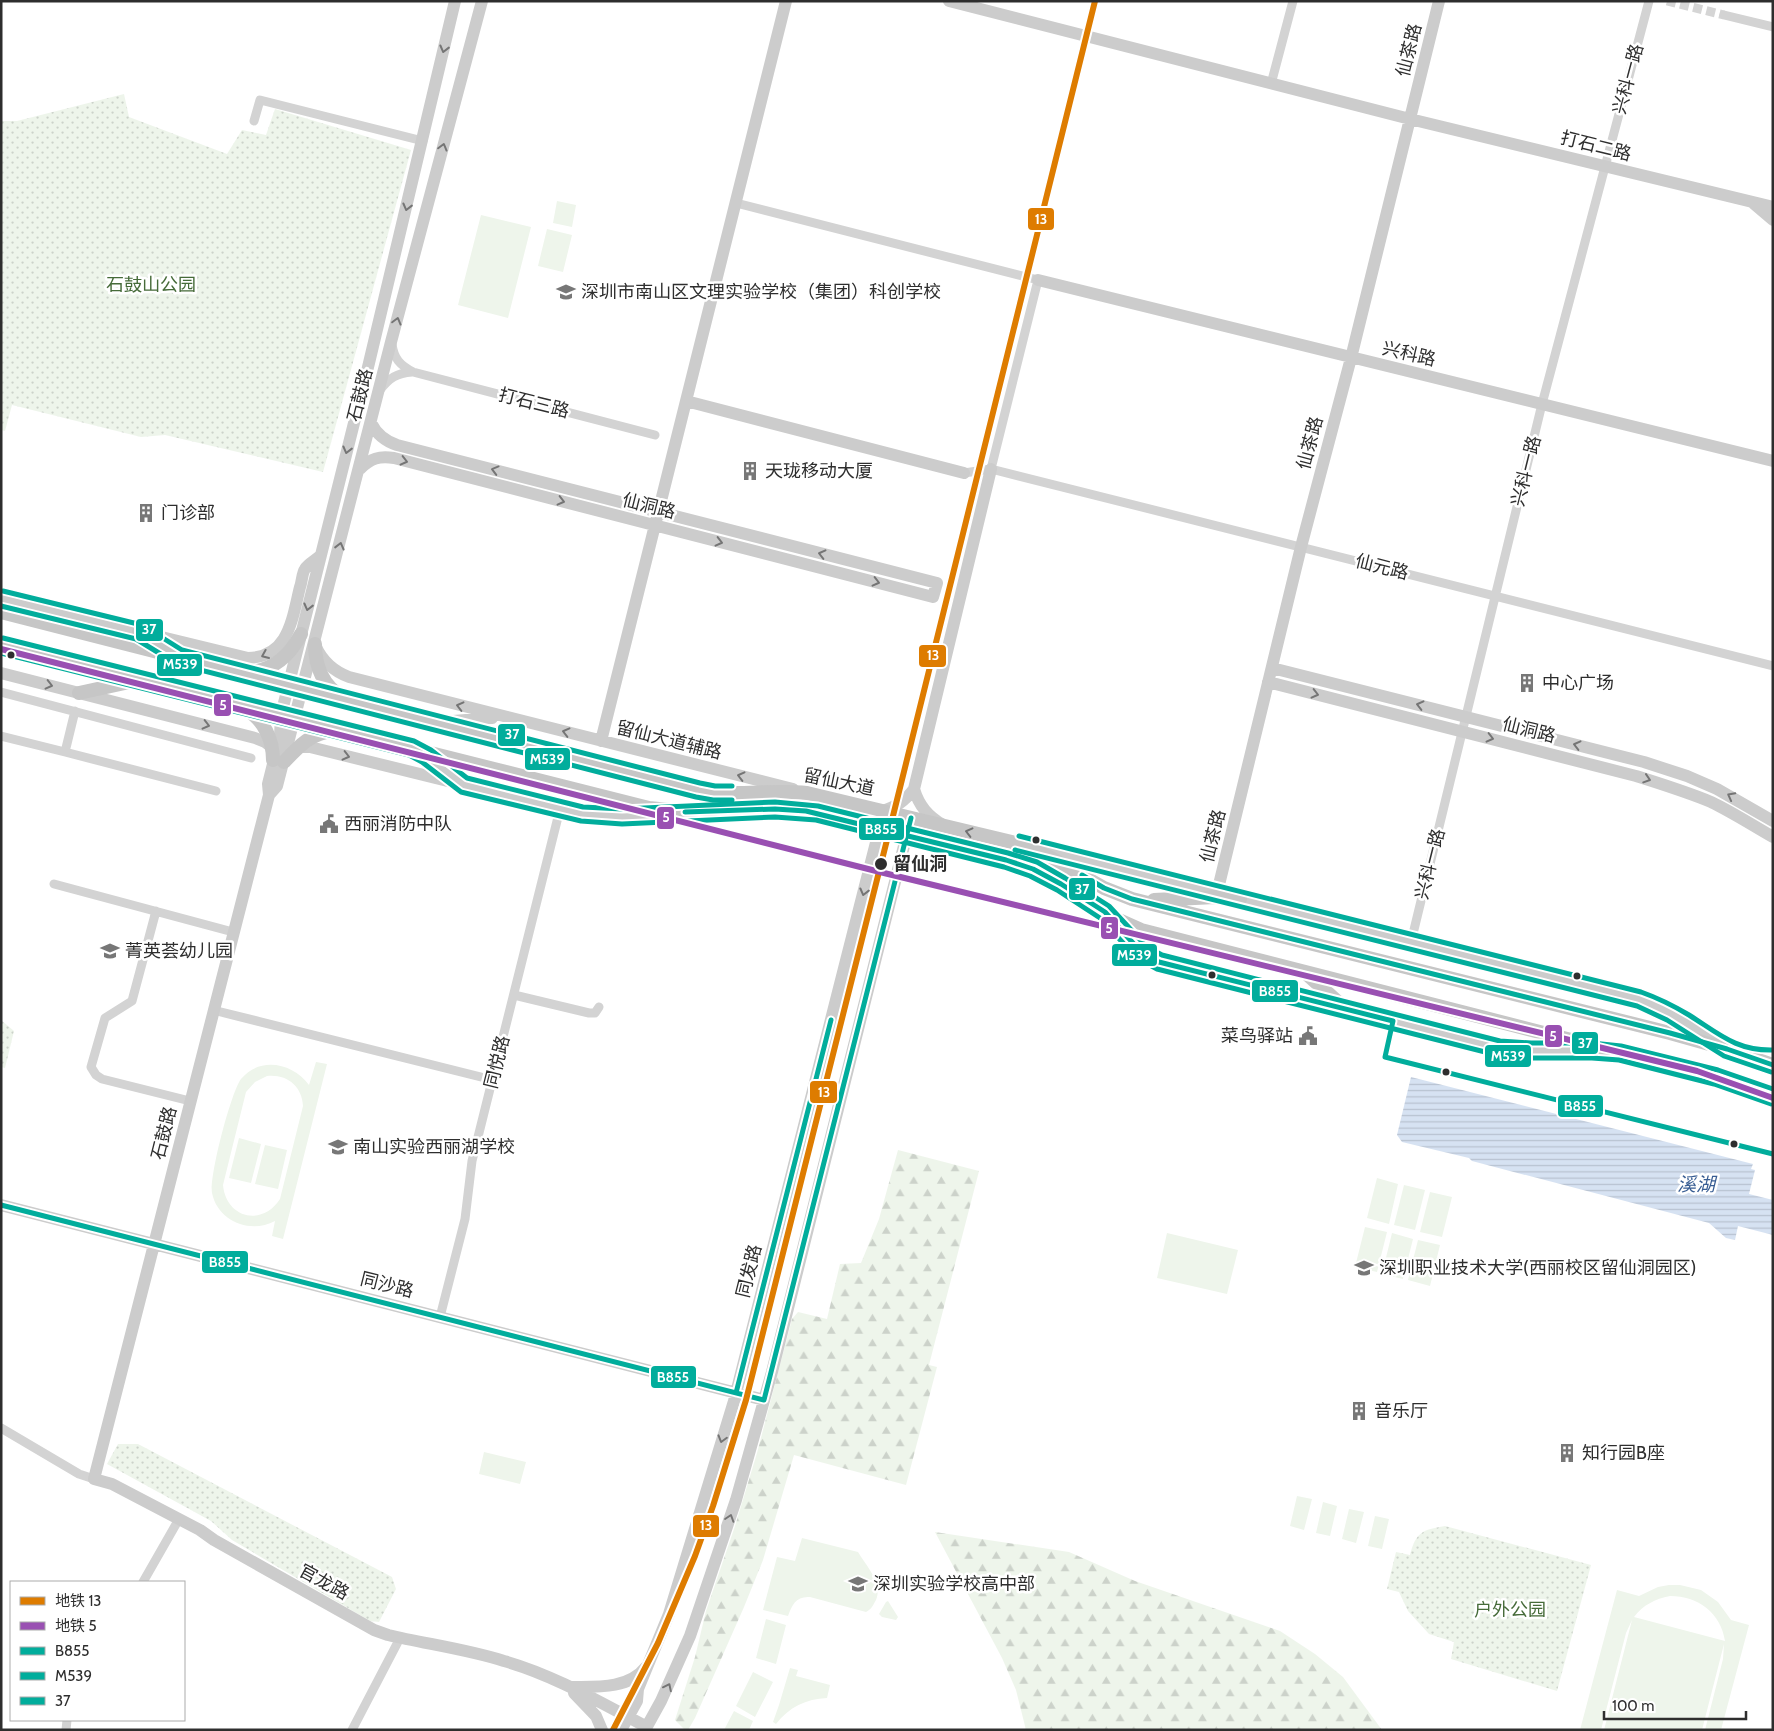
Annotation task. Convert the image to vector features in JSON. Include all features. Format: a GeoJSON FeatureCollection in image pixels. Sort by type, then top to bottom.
{"type":"FeatureCollection","features":[{"type":"Feature","properties":{"kind":"main road","name":"石鼓路"},"geometry":{"type":"LineString","coordinates":[[277,757],[280,715],[423,141],[455,1]]}},
{"type":"Feature","properties":{"kind":"main road","name":"石鼓路"},"geometry":{"type":"LineString","coordinates":[[94,1479],[268,795],[268,784],[277,757],[295,719],[391,342],[482,1]]}},
{"type":"Feature","properties":{"kind":"main road"},"geometry":{"type":"LineString","coordinates":[[600,741],[786,1]]}},
{"type":"Feature","properties":{"kind":"main road","name":"打石二路"},"geometry":{"type":"LineString","coordinates":[[949,1],[1410,119],[1773,207]]}},
{"type":"Feature","properties":{"kind":"main road","name":"仙茶路"},"geometry":{"type":"LineString","coordinates":[[1217,893],[1301,547],[1351,358],[1439,1]]}},
{"type":"Feature","properties":{"kind":"main road"},"geometry":{"type":"LineString","coordinates":[[1752,202],[1773,196]]}},
{"type":"Feature","properties":{"kind":"main road"},"geometry":{"type":"LineString","coordinates":[[1752,202],[1773,220]]}},
{"type":"Feature","properties":{"kind":"main road","name":"兴科路"},"geometry":{"type":"LineString","coordinates":[[1038,280],[1773,461]]}},
{"type":"Feature","properties":{"kind":"main road"},"geometry":{"type":"LineString","coordinates":[[686,401],[964,473]]}},
{"type":"Feature","properties":{"kind":"main road","name":"仙洞路"},"geometry":{"type":"LineString","coordinates":[[360,469],[373,458],[394,458],[934,597],[937,583],[398,445],[383,439],[377,434],[371,423]]}},
{"type":"Feature","properties":{"kind":"main road"},"geometry":{"type":"LineString","coordinates":[[883,811],[900,804],[908,798],[914,789],[991,469]]}},
{"type":"Feature","properties":{"kind":"main road"},"geometry":{"type":"LineString","coordinates":[[1,598],[248,658],[258,658],[269,655],[280,646],[287,634],[305,568],[320,556]]}},
{"type":"Feature","properties":{"kind":"main road","name":"留仙大道"},"geometry":{"type":"LineString","coordinates":[[1,612],[714,793],[779,791],[822,796],[1016,843],[1040,852],[1104,888],[1128,898],[1660,1031],[1727,1049],[1773,1065]]}},
{"type":"Feature","properties":{"kind":"main road"},"geometry":{"type":"LineString","coordinates":[[139,632],[179,657]]}},
{"type":"Feature","properties":{"kind":"main road"},"geometry":{"type":"LineString","coordinates":[[238,672],[257,672],[274,665],[288,654],[301,634]]}},
{"type":"Feature","properties":{"kind":"main road"},"geometry":{"type":"LineString","coordinates":[[315,644],[316,662],[324,680],[339,695],[354,702]]}},
{"type":"Feature","properties":{"kind":"main road"},"geometry":{"type":"LineString","coordinates":[[315,644],[321,657],[337,673],[507,718]]}},
{"type":"Feature","properties":{"kind":"main road","name":"留仙大道"},"geometry":{"type":"LineString","coordinates":[[1,645],[635,805],[686,812],[786,809],[817,813],[906,835],[1026,867],[1061,884],[1122,923],[1141,930],[1724,1080],[1773,1098]]}},
{"type":"Feature","properties":{"kind":"main road","name":"仙洞路"},"geometry":{"type":"LineString","coordinates":[[1272,668],[1644,762],[1687,776],[1717,789],[1773,821]]}},
{"type":"Feature","properties":{"kind":"main road"},"geometry":{"type":"LineString","coordinates":[[1,674],[255,738],[277,757]]}},
{"type":"Feature","properties":{"kind":"main road"},"geometry":{"type":"LineString","coordinates":[[79,693],[138,680]]}},
{"type":"Feature","properties":{"kind":"main road","name":"仙洞路"},"geometry":{"type":"LineString","coordinates":[[1268,682],[1636,776],[1679,789],[1734,814],[1773,837]]}},
{"type":"Feature","properties":{"kind":"main road"},"geometry":{"type":"LineString","coordinates":[[235,704],[250,711],[258,719],[270,738],[277,757]]}},
{"type":"Feature","properties":{"kind":"main road"},"geometry":{"type":"LineString","coordinates":[[425,720],[444,722],[480,718],[507,718]]}},
{"type":"Feature","properties":{"kind":"main road","name":"留仙大道辅路"},"geometry":{"type":"LineString","coordinates":[[507,718],[822,796]]}},
{"type":"Feature","properties":{"kind":"main road"},"geometry":{"type":"LineString","coordinates":[[277,757],[298,747],[316,734],[328,731],[342,731]]}},
{"type":"Feature","properties":{"kind":"main road"},"geometry":{"type":"LineString","coordinates":[[298,747],[310,747],[593,816],[612,817],[686,812]]}},
{"type":"Feature","properties":{"kind":"main road"},"geometry":{"type":"LineString","coordinates":[[412,748],[467,786]]}},
{"type":"Feature","properties":{"kind":"main road"},"geometry":{"type":"LineString","coordinates":[[914,789],[917,800],[923,809],[943,826]]}},
{"type":"Feature","properties":{"kind":"main road","name":"同发路"},"geometry":{"type":"LineString","coordinates":[[621,1730],[637,1701],[638,1689],[664,1629],[683,1573],[736,1392],[880,829],[883,811]]}},
{"type":"Feature","properties":{"kind":"main road"},"geometry":{"type":"LineString","coordinates":[[648,1729],[695,1623],[736,1500],[764,1400],[911,818]]}},
{"type":"Feature","properties":{"kind":"main road"},"geometry":{"type":"LineString","coordinates":[[1016,843],[1639,999],[1671,1013],[1727,1049]]}},
{"type":"Feature","properties":{"kind":"main road"},"geometry":{"type":"LineString","coordinates":[[1128,898],[1146,900],[1215,897],[1240,899]]}},
{"type":"Feature","properties":{"kind":"main road"},"geometry":{"type":"LineString","coordinates":[[1105,912],[1142,953],[1159,962],[1499,1048],[1531,1051],[1592,1050],[1620,1053]]}},
{"type":"Feature","properties":{"kind":"main road"},"geometry":{"type":"LineString","coordinates":[[1298,970],[1311,977],[1341,1005],[1352,1011]]}},
{"type":"Feature","properties":{"kind":"main road"},"geometry":{"type":"LineString","coordinates":[[1749,1056],[1773,1057]]}},
{"type":"Feature","properties":{"kind":"main road","name":"同沙路"},"geometry":{"type":"LineString","coordinates":[[1,1204],[764,1400]]}},
{"type":"Feature","properties":{"kind":"main road","name":"官龙路"},"geometry":{"type":"LineString","coordinates":[[94,1479],[112,1484],[179,1520],[374,1630],[400,1638],[505,1661],[569,1687],[648,1729]]}},
{"type":"Feature","properties":{"kind":"main road"},"geometry":{"type":"LineString","coordinates":[[569,1687],[604,1686],[622,1683],[640,1674],[649,1663]]}},
{"type":"Feature","properties":{"kind":"main road"},"geometry":{"type":"LineString","coordinates":[[569,1687],[596,1716],[602,1730]]}},
{"type":"Feature","properties":{"kind":"street"},"geometry":{"type":"LineString","coordinates":[[1271,84],[1293,1]]}},
{"type":"Feature","properties":{"kind":"street","name":"兴科一路"},"geometry":{"type":"LineString","coordinates":[[1411,942],[1542,404],[1649,1]]}},
{"type":"Feature","properties":{"kind":"street"},"geometry":{"type":"LineString","coordinates":[[1724,15],[1773,28]]}},
{"type":"Feature","properties":{"kind":"street"},"geometry":{"type":"LineString","coordinates":[[254,121],[260,100],[423,141]]}},
{"type":"Feature","properties":{"kind":"street"},"geometry":{"type":"LineString","coordinates":[[736,203],[1038,280],[991,469],[964,473]]}},
{"type":"Feature","properties":{"kind":"street"},"geometry":{"type":"LineString","coordinates":[[391,342],[396,360],[413,372]]}},
{"type":"Feature","properties":{"kind":"street"},"geometry":{"type":"LineString","coordinates":[[378,392],[393,376],[413,372]]}},
{"type":"Feature","properties":{"kind":"street","name":"打石三路"},"geometry":{"type":"LineString","coordinates":[[413,372],[655,435]]}},
{"type":"Feature","properties":{"kind":"street","name":"仙元路"},"geometry":{"type":"LineString","coordinates":[[991,469],[1773,666]]}},
{"type":"Feature","properties":{"kind":"street"},"geometry":{"type":"LineString","coordinates":[[1,692],[251,758]]}},
{"type":"Feature","properties":{"kind":"street"},"geometry":{"type":"LineString","coordinates":[[65,752],[75,712]]}},
{"type":"Feature","properties":{"kind":"street"},"geometry":{"type":"LineString","coordinates":[[1,736],[216,791]]}},
{"type":"Feature","properties":{"kind":"street","name":"同悦路"},"geometry":{"type":"LineString","coordinates":[[440,1317],[465,1219],[472,1161],[560,809]]}},
{"type":"Feature","properties":{"kind":"street"},"geometry":{"type":"LineString","coordinates":[[54,884],[233,932]]}},
{"type":"Feature","properties":{"kind":"street"},"geometry":{"type":"LineString","coordinates":[[156,912],[132,1001],[105,1018],[91,1066],[96,1075],[102,1079],[190,1102]]}},
{"type":"Feature","properties":{"kind":"street"},"geometry":{"type":"LineString","coordinates":[[514,995],[589,1014],[597,1012],[599,1007]]}},
{"type":"Feature","properties":{"kind":"street"},"geometry":{"type":"LineString","coordinates":[[213,1010],[492,1080]]}},
{"type":"Feature","properties":{"kind":"street","name":"官龙路"},"geometry":{"type":"LineString","coordinates":[[1,1428],[79,1474],[94,1479]]}},
{"type":"Feature","properties":{"kind":"street"},"geometry":{"type":"LineString","coordinates":[[144,1581],[179,1520]]}},
{"type":"Feature","properties":{"kind":"street"},"geometry":{"type":"LineString","coordinates":[[352,1730],[400,1638]]}},
{"type":"Feature","properties":{"kind":"green space","name":"石鼓山公园"},"geometry":{"type":"Polygon","coordinates":[[[124,94],[129,117],[227,154],[242,130],[266,135],[275,109],[411,150],[323,472],[165,435],[141,437],[12,405],[5,431],[1,430],[1,121],[17,121],[124,94]]]}},
{"type":"Feature","properties":{"kind":"green space"},"geometry":{"type":"Polygon","coordinates":[[[557,201],[576,205],[572,227],[553,223],[557,201]]]}},
{"type":"Feature","properties":{"kind":"green space"},"geometry":{"type":"Polygon","coordinates":[[[481,215],[531,227],[508,318],[458,305],[481,215]]]}},
{"type":"Feature","properties":{"kind":"green space"},"geometry":{"type":"Polygon","coordinates":[[[547,229],[572,235],[563,272],[538,266],[547,229]]]}},
{"type":"Feature","properties":{"kind":"green space"},"geometry":{"type":"Polygon","coordinates":[[[1,1020],[14,1031],[5,1068],[1,1067],[1,1020]]]}},
{"type":"Feature","properties":{"kind":"green space"},"geometry":{"type":"Polygon","coordinates":[[[316,1062],[327,1064],[283,1239],[272,1236],[275,1221],[266,1225],[246,1226],[228,1218],[221,1211],[215,1203],[212,1193],[214,1170],[232,1100],[241,1079],[257,1067],[276,1065],[294,1072],[309,1085],[316,1062]],[[267,1076],[255,1082],[246,1092],[223,1185],[231,1205],[246,1215],[255,1216],[264,1213],[273,1208],[280,1199],[303,1106],[300,1093],[296,1087],[287,1079],[267,1076]]]}},
{"type":"Feature","properties":{"kind":"green space"},"geometry":{"type":"Polygon","coordinates":[[[239,1138],[261,1144],[251,1183],[229,1178],[239,1138]]]}},
{"type":"Feature","properties":{"kind":"green space"},"geometry":{"type":"Polygon","coordinates":[[[265,1145],[287,1150],[278,1189],[255,1184],[265,1145]]]}},
{"type":"Feature","properties":{"kind":"green space"},"geometry":{"type":"Polygon","coordinates":[[[898,1150],[979,1171],[929,1365],[937,1367],[906,1485],[794,1455],[763,1560],[695,1718],[688,1730],[685,1730],[675,1720],[695,1657],[706,1611],[757,1453],[792,1319],[798,1312],[827,1319],[840,1264],[861,1263],[879,1219],[898,1150]]]}},
{"type":"Feature","properties":{"kind":"green space"},"geometry":{"type":"Polygon","coordinates":[[[1377,1178],[1398,1184],[1389,1224],[1367,1218],[1377,1178]]]}},
{"type":"Feature","properties":{"kind":"green space"},"geometry":{"type":"Polygon","coordinates":[[[1404,1185],[1425,1190],[1415,1230],[1394,1225],[1404,1185]]]}},
{"type":"Feature","properties":{"kind":"green space"},"geometry":{"type":"Polygon","coordinates":[[[1430,1192],[1452,1197],[1442,1237],[1420,1232],[1430,1192]]]}},
{"type":"Feature","properties":{"kind":"green space"},"geometry":{"type":"Polygon","coordinates":[[[1365,1227],[1387,1232],[1377,1272],[1355,1267],[1365,1227]]]}},
{"type":"Feature","properties":{"kind":"green space"},"geometry":{"type":"Polygon","coordinates":[[[1167,1233],[1238,1250],[1227,1294],[1157,1278],[1167,1233]]]}},
{"type":"Feature","properties":{"kind":"green space"},"geometry":{"type":"Polygon","coordinates":[[[1392,1233],[1413,1239],[1403,1279],[1382,1274],[1392,1233]]]}},
{"type":"Feature","properties":{"kind":"green space"},"geometry":{"type":"Polygon","coordinates":[[[1418,1240],[1440,1245],[1430,1286],[1408,1280],[1418,1240]]]}},
{"type":"Feature","properties":{"kind":"green space"},"geometry":{"type":"Polygon","coordinates":[[[118,1444],[138,1444],[392,1577],[396,1589],[379,1622],[370,1621],[232,1540],[211,1521],[107,1464],[118,1444]]]}},
{"type":"Feature","properties":{"kind":"green space"},"geometry":{"type":"Polygon","coordinates":[[[484,1452],[526,1462],[520,1484],[479,1474],[484,1452]]]}},
{"type":"Feature","properties":{"kind":"green space"},"geometry":{"type":"Polygon","coordinates":[[[1297,1496],[1312,1499],[1304,1530],[1290,1526],[1297,1496]]]}},
{"type":"Feature","properties":{"kind":"green space"},"geometry":{"type":"Polygon","coordinates":[[[1323,1502],[1337,1506],[1330,1536],[1316,1533],[1323,1502]]]}},
{"type":"Feature","properties":{"kind":"green space"},"geometry":{"type":"Polygon","coordinates":[[[1349,1509],[1364,1512],[1356,1543],[1342,1539],[1349,1509]]]}},
{"type":"Feature","properties":{"kind":"green space"},"geometry":{"type":"Polygon","coordinates":[[[1375,1516],[1389,1519],[1382,1549],[1368,1546],[1375,1516]]]}},
{"type":"Feature","properties":{"kind":"green space","name":"户外公园"},"geometry":{"type":"Polygon","coordinates":[[[1445,1526],[1591,1565],[1557,1691],[1451,1659],[1454,1642],[1429,1634],[1408,1611],[1399,1592],[1387,1589],[1396,1552],[1410,1555],[1415,1541],[1421,1533],[1445,1526]]]}},
{"type":"Feature","properties":{"kind":"green space"},"geometry":{"type":"Polygon","coordinates":[[[935,1532],[1069,1552],[1135,1581],[1280,1631],[1315,1654],[1343,1677],[1382,1730],[1026,1730],[1016,1690],[1002,1658],[935,1532]]]}},
{"type":"Feature","properties":{"kind":"green space"},"geometry":{"type":"Polygon","coordinates":[[[802,1538],[858,1552],[876,1581],[878,1594],[870,1610],[866,1612],[805,1597],[793,1605],[788,1616],[763,1610],[777,1557],[795,1561],[802,1538]]]}},
{"type":"Feature","properties":{"kind":"green space"},"geometry":{"type":"Polygon","coordinates":[[[1680,1585],[1701,1590],[1718,1602],[1731,1620],[1749,1625],[1721,1730],[1705,1730],[1723,1659],[1724,1644],[1702,1730],[1604,1730],[1632,1620],[1626,1633],[1601,1730],[1580,1730],[1617,1590],[1639,1596],[1658,1587],[1680,1585]],[[1670,1596],[1654,1601],[1641,1609],[1634,1617],[1725,1641],[1719,1622],[1713,1614],[1699,1603],[1670,1596]]]}},
{"type":"Feature","properties":{"kind":"green space"},"geometry":{"type":"Polygon","coordinates":[[[888,1601],[898,1617],[896,1620],[882,1617],[879,1614],[888,1601]]]}},
{"type":"Feature","properties":{"kind":"green space"},"geometry":{"type":"Polygon","coordinates":[[[766,1619],[786,1625],[776,1664],[756,1658],[766,1619]]]}},
{"type":"Feature","properties":{"kind":"green space"},"geometry":{"type":"Polygon","coordinates":[[[790,1668],[798,1670],[796,1676],[830,1685],[827,1698],[812,1700],[799,1705],[786,1713],[776,1724],[773,1722],[790,1668]]]}},
{"type":"Feature","properties":{"kind":"green space"},"geometry":{"type":"Polygon","coordinates":[[[753,1672],[773,1682],[755,1717],[736,1706],[753,1672]]]}},
{"type":"Feature","properties":{"kind":"green space"},"geometry":{"type":"Polygon","coordinates":[[[734,1711],[753,1721],[749,1730],[724,1730],[734,1711]]]}},
{"type":"Feature","properties":{"kind":"water","name":"溪湖"},"geometry":{"type":"Polygon","coordinates":[[[1411,1077],[1753,1164],[1751,1169],[1755,1170],[1749,1194],[1773,1200],[1773,1235],[1738,1226],[1735,1240],[1726,1238],[1709,1223],[1472,1161],[1469,1158],[1402,1142],[1397,1135],[1411,1077]]]}},
{"type":"Feature","properties":{"kind":"tunnel"},"geometry":{"type":"LineString","coordinates":[[1667,1],[1724,15]]}},
{"type":"Feature","properties":{"kind":"metro line","name":"13"},"geometry":{"type":"LineString","coordinates":[[613,1730],[658,1643],[695,1556],[713,1506],[746,1400],[1095,1]]}},
{"type":"Feature","properties":{"kind":"metro line","name":"5"},"geometry":{"type":"LineString","coordinates":[[1,649],[884,873],[1697,1071],[1773,1098]]}},
{"type":"Feature","properties":{"kind":"transit line","name":"37"},"geometry":{"type":"LineString","coordinates":[[3,591],[142,625],[182,650],[700,783],[715,786],[732,786]]}},
{"type":"Feature","properties":{"kind":"transit line","name":"M539"},"geometry":{"type":"LineString","coordinates":[[1,606],[136,639],[177,664],[696,797],[713,800],[732,800]]}},
{"type":"Feature","properties":{"kind":"transit line","name":"37"},"geometry":{"type":"LineString","coordinates":[[3,638],[414,741],[431,750],[467,778],[583,807],[622,809],[775,802],[818,806],[1008,853],[1037,862],[1109,906],[1147,947],[1162,955],[1500,1041],[1592,1043],[1621,1046],[1718,1070],[1773,1089]]}},
{"type":"Feature","properties":{"kind":"transit line","name":"M539"},"geometry":{"type":"LineString","coordinates":[[1,653],[409,755],[422,762],[461,792],[581,821],[622,824],[775,817],[816,820],[1004,867],[1030,876],[1057,890],[1100,918],[1137,958],[1157,969],[1497,1055],[1530,1058],[1619,1060],[1714,1084],[1771,1104]]}},
{"type":"Feature","properties":{"kind":"transit line","name":"B855"},"geometry":{"type":"LineString","coordinates":[[685,812],[775,809],[806,811],[1006,860],[1033,869],[1105,912],[1142,953],[1159,962],[1393,1021],[1385,1057],[1773,1154]]}},
{"type":"Feature","properties":{"kind":"transit line","name":"B855"},"geometry":{"type":"LineString","coordinates":[[1,1205],[764,1400],[911,818]]}},
{"type":"Feature","properties":{"kind":"transit line","name":"37"},"geometry":{"type":"LineString","coordinates":[[1019,836],[1641,992],[1678,1008],[1728,1040],[1760,1050],[1773,1050]]}},
{"type":"Feature","properties":{"kind":"transit line","name":"M539"},"geometry":{"type":"LineString","coordinates":[[1015,850],[1637,1006],[1667,1020],[1724,1056],[1771,1072]]}},
{"type":"Feature","properties":{"kind":"transit line","name":"B855"},"geometry":{"type":"LineString","coordinates":[[1082,875],[1104,888],[1132,899],[1670,1033],[1727,1049],[1773,1065]]}},
{"type":"Feature","properties":{"kind":"transit line","name":"B855"},"geometry":{"type":"LineString","coordinates":[[736,1393],[831,1020]]}},
{"type":"Feature","properties":{"kind":"place","name":"深圳市南山区文理实验学校（集团）科创学校"},"geometry":{"type":"Point","coordinates":[566,292]}},
{"type":"Feature","properties":{"kind":"place","name":"天珑移动大厦"},"geometry":{"type":"Point","coordinates":[750,471]}},
{"type":"Feature","properties":{"kind":"place","name":"门诊部"},"geometry":{"type":"Point","coordinates":[146,513]}},
{"type":"Feature","properties":{"kind":"place","name":"中心广场"},"geometry":{"type":"Point","coordinates":[1527,683]}},
{"type":"Feature","properties":{"kind":"place","name":"西丽消防中队"},"geometry":{"type":"Point","coordinates":[329,824]}},
{"type":"Feature","properties":{"kind":"place","name":"留仙洞"},"geometry":{"type":"Point","coordinates":[881,864]}},
{"type":"Feature","properties":{"kind":"place","name":"菁英荟幼儿园"},"geometry":{"type":"Point","coordinates":[110,951]}},
{"type":"Feature","properties":{"kind":"place","name":"菜鸟驿站"},"geometry":{"type":"Point","coordinates":[1308,1036]}},
{"type":"Feature","properties":{"kind":"place","name":"南山实验西丽湖学校"},"geometry":{"type":"Point","coordinates":[338,1147]}},
{"type":"Feature","properties":{"kind":"place","name":"深圳职业技术大学(西丽校区留仙洞园区)"},"geometry":{"type":"Point","coordinates":[1364,1268]}},
{"type":"Feature","properties":{"kind":"place","name":"音乐厅"},"geometry":{"type":"Point","coordinates":[1359,1411]}},
{"type":"Feature","properties":{"kind":"place","name":"知行园B座"},"geometry":{"type":"Point","coordinates":[1567,1453]}},
{"type":"Feature","properties":{"kind":"place","name":"深圳实验学校高中部"},"geometry":{"type":"Point","coordinates":[858,1584]}}]}
